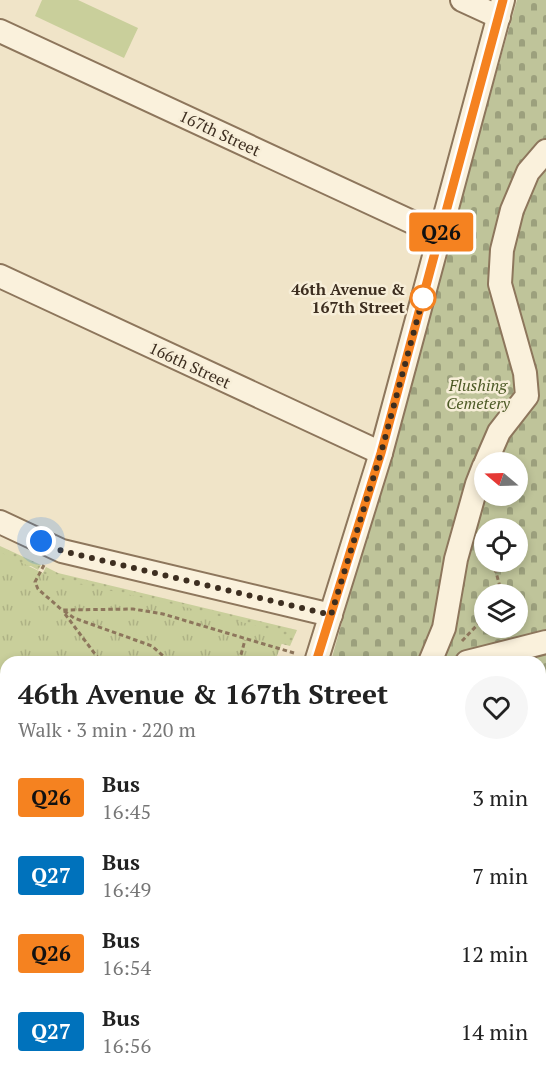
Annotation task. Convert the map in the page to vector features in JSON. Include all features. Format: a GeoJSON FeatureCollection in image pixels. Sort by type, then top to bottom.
{"type":"FeatureCollection","features":[{"type":"Feature","properties":{"kind":"street"},"geometry":{"type":"LineString","coordinates":[[318,656],[381,453],[501,8],[462,0]]}},
{"type":"Feature","properties":{"kind":"street","name":"167th Street"},"geometry":{"type":"LineString","coordinates":[[0,31],[440,235]]}},
{"type":"Feature","properties":{"kind":"street"},"geometry":{"type":"LineString","coordinates":[[490,452],[499,432],[536,394],[525,373],[500,284],[502,249],[512,210],[528,172],[546,150]]}},
{"type":"Feature","properties":{"kind":"street","name":"166th Street"},"geometry":{"type":"LineString","coordinates":[[0,276],[381,453]]}},
{"type":"Feature","properties":{"kind":"street"},"geometry":{"type":"LineString","coordinates":[[432,656],[444,628],[456,559],[474,495]]}},
{"type":"Feature","properties":{"kind":"street"},"geometry":{"type":"LineString","coordinates":[[0,522],[62,551],[331,615]]}},
{"type":"Feature","properties":{"kind":"street"},"geometry":{"type":"LineString","coordinates":[[461,654],[546,642]]}},
{"type":"Feature","properties":{"kind":"path"},"geometry":{"type":"LineString","coordinates":[[44,565],[35,582],[38,589],[62,610],[74,618],[152,646],[163,656]]}},
{"type":"Feature","properties":{"kind":"path"},"geometry":{"type":"LineString","coordinates":[[62,610],[133,609],[164,614],[294,653]]}},
{"type":"Feature","properties":{"kind":"path"},"geometry":{"type":"LineString","coordinates":[[62,610],[96,656]]}},
{"type":"Feature","properties":{"kind":"path"},"geometry":{"type":"LineString","coordinates":[[461,654],[474,633]]}},
{"type":"Feature","properties":{"kind":"path"},"geometry":{"type":"LineString","coordinates":[[241,656],[245,640]]}},
{"type":"Feature","properties":{"kind":"green space"},"geometry":{"type":"Polygon","coordinates":[[[42,0],[78,0],[138,28],[124,58],[35,16],[42,0]]]}},
{"type":"Feature","properties":{"kind":"green space","name":"Flushing Cemetery"},"geometry":{"type":"Polygon","coordinates":[[[517,0],[546,0],[546,656],[332,656],[517,0]]]}},
{"type":"Feature","properties":{"kind":"green space"},"geometry":{"type":"Polygon","coordinates":[[[0,546],[41,565],[38,570],[31,566],[0,569],[0,546]]]}},
{"type":"Feature","properties":{"kind":"green space"},"geometry":{"type":"Polygon","coordinates":[[[0,552],[55,579],[173,604],[280,632],[282,643],[277,656],[0,656],[0,552]]]}},
{"type":"Feature","properties":{"kind":"green space"},"geometry":{"type":"Polygon","coordinates":[[[46,567],[58,573],[297,630],[290,646],[38,582],[46,567]]]}},
{"type":"Feature","properties":{"kind":"bus line","name":"Q26"},"geometry":{"type":"LineString","coordinates":[[318,656],[381,453],[503,0]]}},
{"type":"Feature","properties":{"kind":"place","name":"46th Avenue & 167th Street"},"geometry":{"type":"Point","coordinates":[423,298]}},
{"type":"Feature","properties":{"kind":"route"},"geometry":{"type":"LineString","coordinates":[[41,541],[62,551],[331,615],[381,453],[423,298]]}}]}
